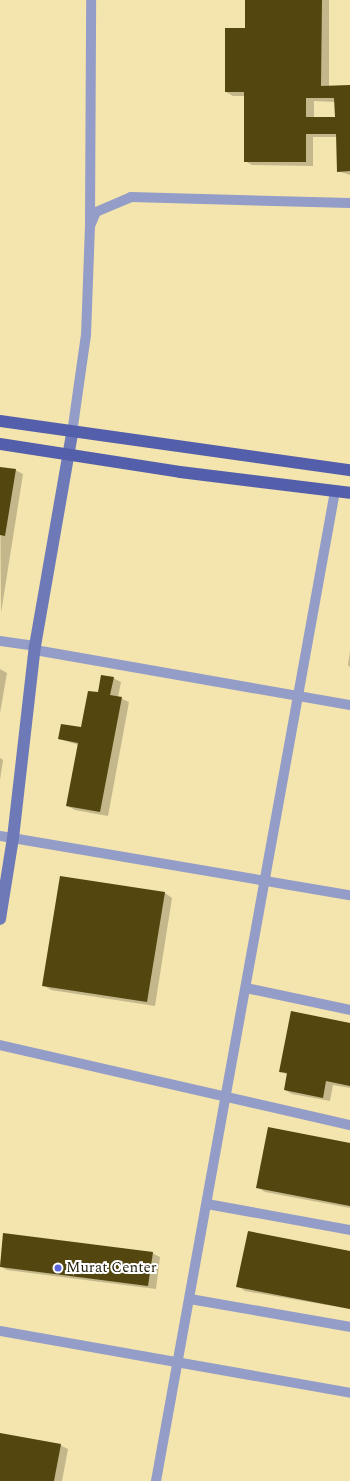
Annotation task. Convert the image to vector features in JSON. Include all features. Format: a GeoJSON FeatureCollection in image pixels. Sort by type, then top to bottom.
{"type":"FeatureCollection","features":[{"type":"Feature","properties":{"kind":"main road"},"geometry":{"type":"LineString","coordinates":[[0,421],[72,433],[350,470]]}},
{"type":"Feature","properties":{"kind":"main road"},"geometry":{"type":"LineString","coordinates":[[0,444],[180,472],[350,492]]}},
{"type":"Feature","properties":{"kind":"street"},"geometry":{"type":"LineString","coordinates":[[0,919],[13,838],[35,648],[72,433],[86,336],[90,226],[90,0]]}},
{"type":"Feature","properties":{"kind":"street"},"geometry":{"type":"LineString","coordinates":[[90,226],[96,212],[131,197],[350,202]]}},
{"type":"Feature","properties":{"kind":"street"},"geometry":{"type":"LineString","coordinates":[[156,1481],[335,491]]}},
{"type":"Feature","properties":{"kind":"street"},"geometry":{"type":"LineString","coordinates":[[0,640],[35,648],[350,705]]}},
{"type":"Feature","properties":{"kind":"street"},"geometry":{"type":"LineString","coordinates":[[0,836],[350,895]]}},
{"type":"Feature","properties":{"kind":"street"},"geometry":{"type":"LineString","coordinates":[[246,988],[350,1010]]}},
{"type":"Feature","properties":{"kind":"street"},"geometry":{"type":"LineString","coordinates":[[0,1045],[226,1098],[350,1125]]}},
{"type":"Feature","properties":{"kind":"street"},"geometry":{"type":"LineString","coordinates":[[207,1204],[350,1230]]}},
{"type":"Feature","properties":{"kind":"street"},"geometry":{"type":"LineString","coordinates":[[190,1299],[350,1327]]}},
{"type":"Feature","properties":{"kind":"street"},"geometry":{"type":"LineString","coordinates":[[0,1331],[350,1393]]}},
{"type":"Feature","properties":{"kind":"building"},"geometry":{"type":"Polygon","coordinates":[[[245,0],[322,0],[321,86],[350,85],[350,171],[337,172],[336,134],[306,134],[306,162],[244,162],[244,92],[225,92],[225,28],[245,28],[245,0]],[[306,98],[306,117],[335,117],[334,98],[306,98]]]}},
{"type":"Feature","properties":{"kind":"building"},"geometry":{"type":"Polygon","coordinates":[[[0,467],[16,469],[5,536],[0,535],[0,467]]]}},
{"type":"Feature","properties":{"kind":"building"},"geometry":{"type":"Polygon","coordinates":[[[101,675],[114,677],[110,695],[122,697],[100,812],[66,806],[78,743],[58,739],[61,724],[81,727],[88,691],[98,692],[101,675]]]}},
{"type":"Feature","properties":{"kind":"building"},"geometry":{"type":"Polygon","coordinates":[[[60,876],[165,892],[147,1002],[42,986],[60,876]]]}},
{"type":"Feature","properties":{"kind":"building"},"geometry":{"type":"Polygon","coordinates":[[[291,1011],[350,1023],[350,1086],[326,1081],[323,1098],[284,1090],[287,1073],[279,1072],[291,1011]]]}},
{"type":"Feature","properties":{"kind":"building"},"geometry":{"type":"Polygon","coordinates":[[[268,1127],[350,1143],[350,1206],[256,1188],[268,1127]]]}},
{"type":"Feature","properties":{"kind":"building"},"geometry":{"type":"Polygon","coordinates":[[[248,1231],[350,1251],[350,1309],[236,1287],[248,1231]]]}},
{"type":"Feature","properties":{"kind":"building"},"geometry":{"type":"Polygon","coordinates":[[[3,1233],[153,1252],[148,1286],[0,1267],[3,1233]]]}},
{"type":"Feature","properties":{"kind":"building"},"geometry":{"type":"Polygon","coordinates":[[[0,1433],[61,1444],[54,1481],[0,1481],[0,1433]]]}},
{"type":"Feature","properties":{"kind":"place","name":"Murat Center"},"geometry":{"type":"Point","coordinates":[58,1268]}}]}
